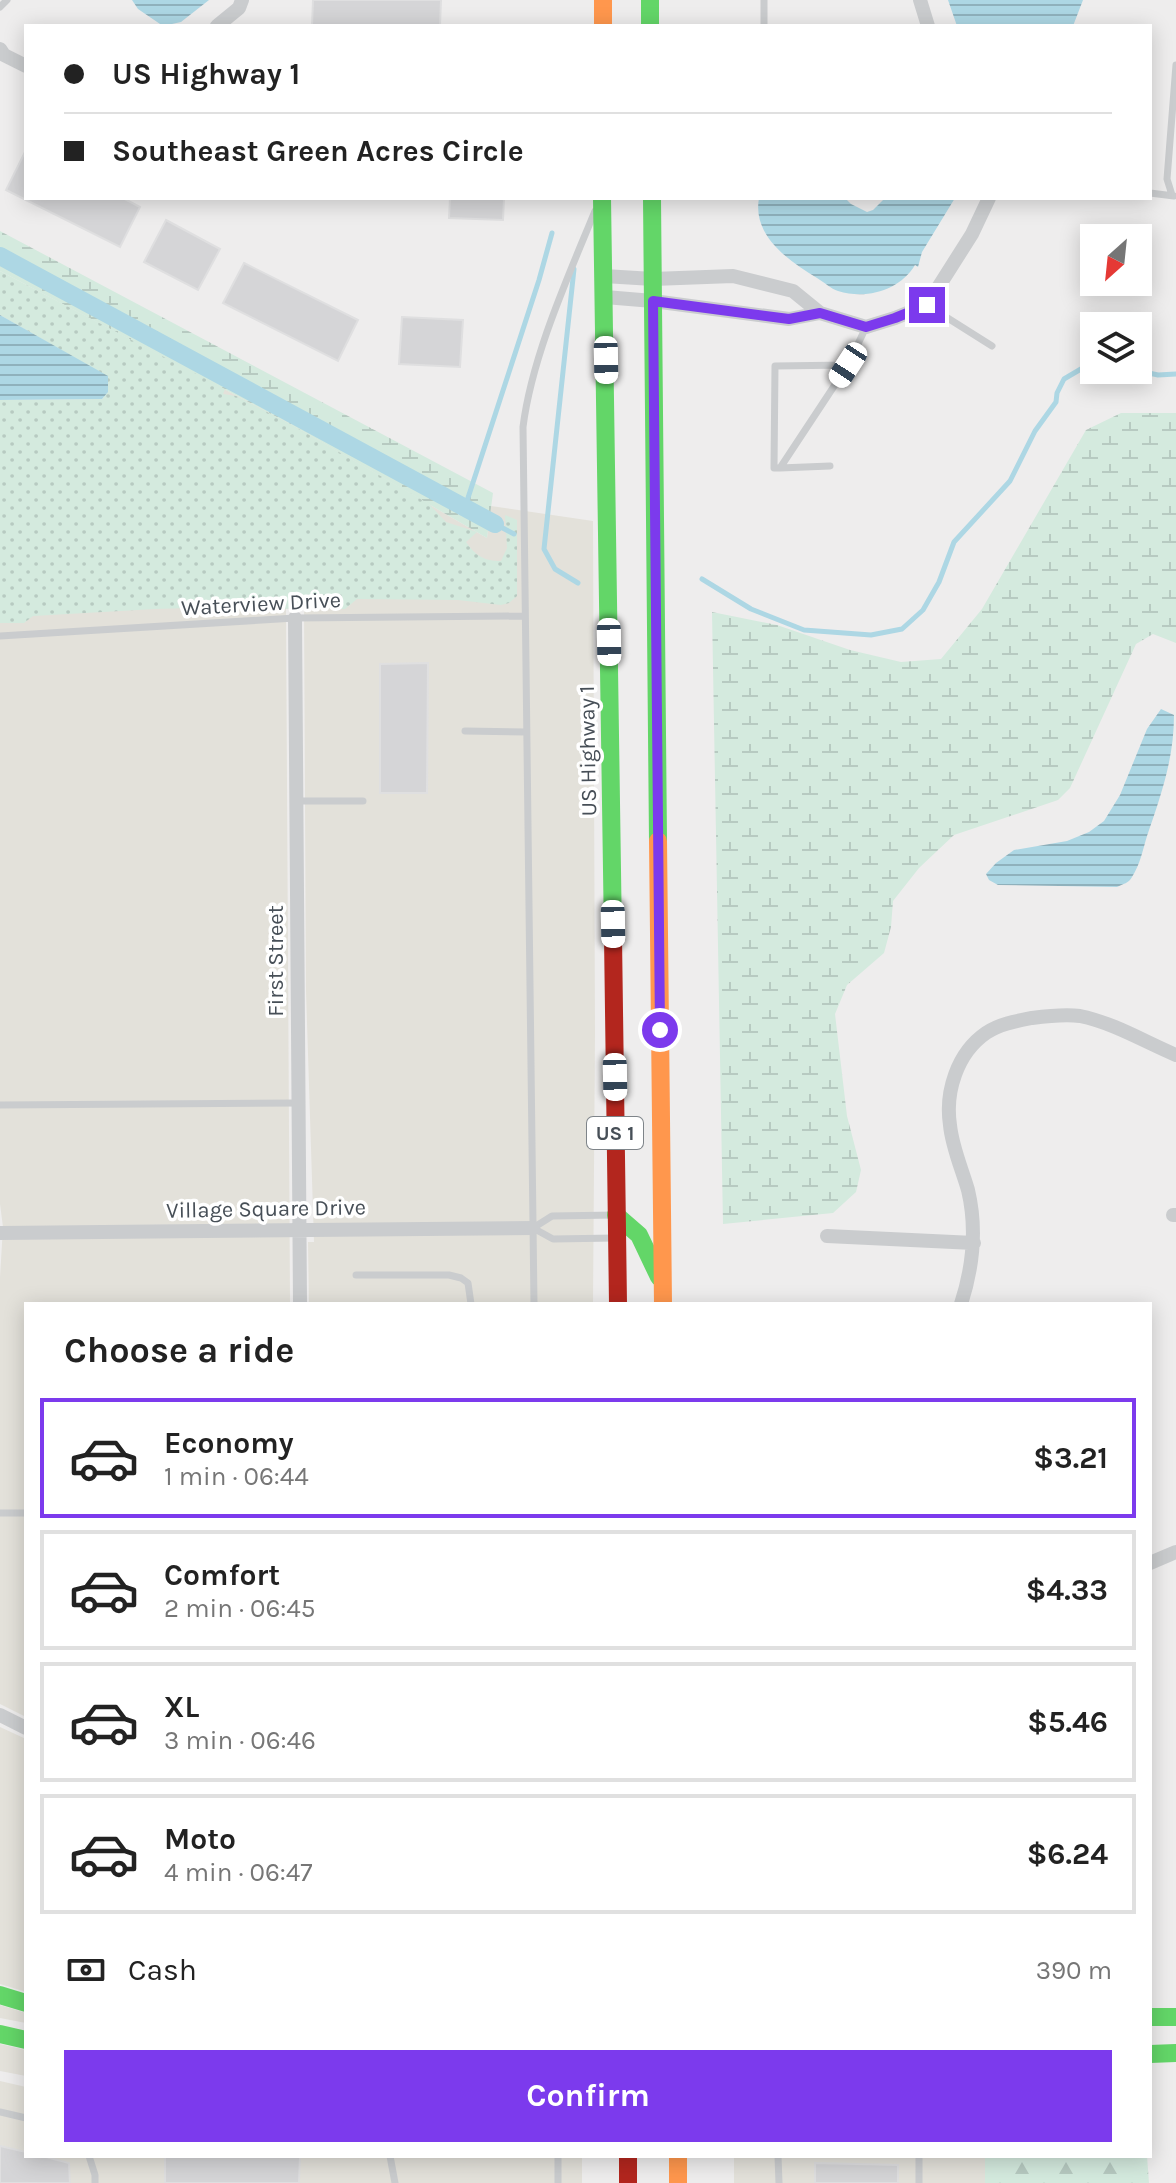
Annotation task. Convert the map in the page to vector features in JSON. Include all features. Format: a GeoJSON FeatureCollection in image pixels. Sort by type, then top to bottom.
{"type":"FeatureCollection","features":[{"type":"Feature","properties":{"kind":"main road"},"geometry":{"type":"LineString","coordinates":[[603,0],[603,24]]}},
{"type":"Feature","properties":{"kind":"main road"},"geometry":{"type":"LineString","coordinates":[[650,0],[650,24]]}},
{"type":"Feature","properties":{"kind":"main road","name":"US Highway 1"},"geometry":{"type":"LineString","coordinates":[[602,200],[618,1302]]}},
{"type":"Feature","properties":{"kind":"main road","name":"US 1"},"geometry":{"type":"LineString","coordinates":[[652,200],[663,1302]]}},
{"type":"Feature","properties":{"kind":"main road"},"geometry":{"type":"LineString","coordinates":[[616,1215],[639,1235],[662,1284]]}},
{"type":"Feature","properties":{"kind":"main road"},"geometry":{"type":"LineString","coordinates":[[0,1995],[24,2002]]}},
{"type":"Feature","properties":{"kind":"main road"},"geometry":{"type":"LineString","coordinates":[[1152,2017],[1176,2017]]}},
{"type":"Feature","properties":{"kind":"main road"},"geometry":{"type":"LineString","coordinates":[[0,2034],[24,2040]]}},
{"type":"Feature","properties":{"kind":"main road"},"geometry":{"type":"LineString","coordinates":[[1152,2054],[1176,2053]]}},
{"type":"Feature","properties":{"kind":"main road"},"geometry":{"type":"LineString","coordinates":[[628,2158],[628,2183]]}},
{"type":"Feature","properties":{"kind":"main road"},"geometry":{"type":"LineString","coordinates":[[678,2158],[678,2183]]}},
{"type":"Feature","properties":{"kind":"street"},"geometry":{"type":"LineString","coordinates":[[219,24],[239,8],[242,0]]}},
{"type":"Feature","properties":{"kind":"street"},"geometry":{"type":"LineString","coordinates":[[920,0],[927,24]]}},
{"type":"Feature","properties":{"kind":"street"},"geometry":{"type":"LineString","coordinates":[[0,49],[4,55],[24,65]]}},
{"type":"Feature","properties":{"kind":"street"},"geometry":{"type":"LineString","coordinates":[[604,276],[653,279],[733,276],[793,291],[820,313],[866,327],[927,305],[972,234],[988,200]]}},
{"type":"Feature","properties":{"kind":"street"},"geometry":{"type":"LineString","coordinates":[[605,297],[789,319],[820,313]]}},
{"type":"Feature","properties":{"kind":"street","name":"First Street"},"geometry":{"type":"LineString","coordinates":[[295,618],[300,1302]]}},
{"type":"Feature","properties":{"kind":"street"},"geometry":{"type":"LineString","coordinates":[[962,1302],[974,1243],[969,1194],[950,1126],[950,1089],[963,1058],[985,1034],[1009,1022],[1044,1016],[1078,1016],[1106,1024],[1176,1055]]}},
{"type":"Feature","properties":{"kind":"street","name":"Village Square Drive"},"geometry":{"type":"LineString","coordinates":[[0,1233],[533,1228]]}},
{"type":"Feature","properties":{"kind":"street"},"geometry":{"type":"LineString","coordinates":[[827,1236],[974,1243]]}},
{"type":"Feature","properties":{"kind":"street"},"geometry":{"type":"LineString","coordinates":[[1152,1562],[1176,1552]]}},
{"type":"Feature","properties":{"kind":"street"},"geometry":{"type":"LineString","coordinates":[[0,1715],[24,1727]]}},
{"type":"Feature","properties":{"kind":"lane"},"geometry":{"type":"LineString","coordinates":[[0,7],[7,0]]}},
{"type":"Feature","properties":{"kind":"lane"},"geometry":{"type":"LineString","coordinates":[[764,0],[764,24]]}},
{"type":"Feature","properties":{"kind":"lane"},"geometry":{"type":"LineString","coordinates":[[1152,193],[1174,196],[1167,179],[1176,65]]}},
{"type":"Feature","properties":{"kind":"lane"},"geometry":{"type":"LineString","coordinates":[[534,1302],[523,427],[526,399],[560,297],[601,200]]}},
{"type":"Feature","properties":{"kind":"lane"},"geometry":{"type":"LineString","coordinates":[[927,305],[992,346]]}},
{"type":"Feature","properties":{"kind":"lane"},"geometry":{"type":"LineString","coordinates":[[780,468],[848,365],[866,327]]}},
{"type":"Feature","properties":{"kind":"lane"},"geometry":{"type":"LineString","coordinates":[[830,466],[774,468],[775,366],[848,365]]}},
{"type":"Feature","properties":{"kind":"lane","name":"Waterview Drive"},"geometry":{"type":"LineString","coordinates":[[0,636],[295,618],[524,616]]}},
{"type":"Feature","properties":{"kind":"lane"},"geometry":{"type":"LineString","coordinates":[[465,731],[526,732]]}},
{"type":"Feature","properties":{"kind":"lane"},"geometry":{"type":"LineString","coordinates":[[296,801],[363,801]]}},
{"type":"Feature","properties":{"kind":"lane"},"geometry":{"type":"LineString","coordinates":[[0,1105],[297,1103]]}},
{"type":"Feature","properties":{"kind":"lane","name":"Village Square Drive"},"geometry":{"type":"LineString","coordinates":[[616,1215],[552,1216],[533,1228],[553,1239],[617,1238]]}},
{"type":"Feature","properties":{"kind":"lane"},"geometry":{"type":"LineString","coordinates":[[356,1275],[449,1275],[468,1283],[471,1302]]}},
{"type":"Feature","properties":{"kind":"lane"},"geometry":{"type":"LineString","coordinates":[[0,1513],[24,1513]]}},
{"type":"Feature","properties":{"kind":"lane"},"geometry":{"type":"LineString","coordinates":[[0,2112],[24,2118]]}},
{"type":"Feature","properties":{"kind":"lane"},"geometry":{"type":"LineString","coordinates":[[90,2158],[95,2183]]}},
{"type":"Feature","properties":{"kind":"lane"},"geometry":{"type":"LineString","coordinates":[[390,2158],[395,2183]]}},
{"type":"Feature","properties":{"kind":"lane"},"geometry":{"type":"LineString","coordinates":[[558,2158],[558,2183]]}},
{"type":"Feature","properties":{"kind":"lane"},"geometry":{"type":"LineString","coordinates":[[778,2158],[779,2183]]}},
{"type":"Feature","properties":{"kind":"lane"},"geometry":{"type":"LineString","coordinates":[[919,2158],[919,2183]]}},
{"type":"Feature","properties":{"kind":"shaded area"},"geometry":{"type":"Polygon","coordinates":[[[175,363],[292,425],[487,538],[491,506],[593,521],[593,1302],[309,1302],[308,1242],[314,1242],[306,991],[304,607],[286,609],[290,1302],[24,1302],[24,1716],[0,1704],[0,1277],[3,1227],[0,1204],[0,410],[102,409],[118,380],[175,363]]]}},
{"type":"Feature","properties":{"kind":"shaded area"},"geometry":{"type":"Polygon","coordinates":[[[0,1727],[24,1738],[24,1991],[0,1984],[0,1727]]]}},
{"type":"Feature","properties":{"kind":"shaded area"},"geometry":{"type":"Polygon","coordinates":[[[0,2005],[24,2012],[24,2023],[0,2018],[0,2005]]]}},
{"type":"Feature","properties":{"kind":"shaded area"},"geometry":{"type":"Polygon","coordinates":[[[0,2044],[24,2050],[24,2076],[0,2071],[0,2044]]]}},
{"type":"Feature","properties":{"kind":"shaded area"},"geometry":{"type":"Polygon","coordinates":[[[0,2081],[24,2087],[24,2158],[582,2158],[582,2183],[0,2183],[0,2081]]]}},
{"type":"Feature","properties":{"kind":"shaded area"},"geometry":{"type":"Polygon","coordinates":[[[734,2158],[985,2158],[985,2183],[734,2183],[734,2158]]]}},
{"type":"Feature","properties":{"kind":"green space"},"geometry":{"type":"Polygon","coordinates":[[[0,231],[493,493],[487,538],[292,425],[0,271],[0,231]]]}},
{"type":"Feature","properties":{"kind":"green space"},"geometry":{"type":"Polygon","coordinates":[[[0,271],[225,389],[223,394],[236,396],[292,425],[429,504],[446,522],[477,532],[466,542],[481,557],[501,561],[507,548],[505,515],[517,520],[517,596],[501,605],[458,600],[357,599],[345,609],[305,607],[263,611],[260,606],[155,609],[33,616],[24,623],[0,623],[0,400],[102,399],[107,393],[108,377],[0,315],[0,271]]]}},
{"type":"Feature","properties":{"kind":"green space"},"geometry":{"type":"Polygon","coordinates":[[[1121,413],[1176,413],[1176,643],[1153,634],[1136,644],[1070,788],[1058,800],[954,835],[919,868],[893,901],[891,927],[884,953],[847,985],[835,1014],[847,1116],[861,1170],[856,1192],[833,1213],[723,1224],[712,612],[777,625],[850,650],[901,662],[941,659],[982,609],[1086,430],[1121,413]]]}},
{"type":"Feature","properties":{"kind":"green space"},"geometry":{"type":"Polygon","coordinates":[[[985,2158],[1147,2158],[1149,2183],[985,2183],[985,2158]]]}},
{"type":"Feature","properties":{"kind":"water"},"geometry":{"type":"Polygon","coordinates":[[[132,0],[209,0],[181,22],[172,24],[160,24],[138,9],[132,0]]]}},
{"type":"Feature","properties":{"kind":"water"},"geometry":{"type":"Polygon","coordinates":[[[948,0],[1083,0],[1074,24],[956,24],[948,0]]]}},
{"type":"Feature","properties":{"kind":"water"},"geometry":{"type":"Polygon","coordinates":[[[759,200],[847,200],[867,212],[883,200],[954,200],[922,252],[918,267],[915,265],[892,287],[860,294],[833,289],[795,264],[767,236],[758,212],[759,200]]]}},
{"type":"Feature","properties":{"kind":"water"},"geometry":{"type":"Polygon","coordinates":[[[0,315],[108,376],[108,392],[102,399],[0,400],[0,315]]]}},
{"type":"Feature","properties":{"kind":"water"},"geometry":{"type":"Polygon","coordinates":[[[1161,709],[1174,715],[1169,762],[1141,857],[1129,881],[1117,887],[998,885],[989,880],[986,874],[1014,850],[1067,841],[1089,832],[1104,821],[1120,795],[1147,729],[1161,709]]]}},
{"type":"Feature","properties":{"kind":"building"},"geometry":{"type":"Polygon","coordinates":[[[313,0],[441,0],[440,24],[312,24],[313,0]]]}},
{"type":"Feature","properties":{"kind":"building"},"geometry":{"type":"Polygon","coordinates":[[[24,154],[24,199],[6,190],[24,154]]]}},
{"type":"Feature","properties":{"kind":"building"},"geometry":{"type":"Polygon","coordinates":[[[26,200],[127,200],[140,207],[120,247],[26,200]]]}},
{"type":"Feature","properties":{"kind":"building"},"geometry":{"type":"Polygon","coordinates":[[[450,200],[504,200],[503,220],[449,218],[450,200]]]}},
{"type":"Feature","properties":{"kind":"building"},"geometry":{"type":"Polygon","coordinates":[[[166,220],[220,249],[198,290],[144,262],[166,220]]]}},
{"type":"Feature","properties":{"kind":"building"},"geometry":{"type":"Polygon","coordinates":[[[244,263],[358,320],[338,361],[223,303],[244,263]]]}},
{"type":"Feature","properties":{"kind":"building"},"geometry":{"type":"Polygon","coordinates":[[[402,317],[463,320],[460,367],[399,364],[402,317]]]}},
{"type":"Feature","properties":{"kind":"building"},"geometry":{"type":"Polygon","coordinates":[[[428,663],[427,793],[380,793],[380,664],[428,663]]]}},
{"type":"Feature","properties":{"kind":"building"},"geometry":{"type":"Polygon","coordinates":[[[0,2146],[24,2152],[24,2158],[50,2158],[69,2163],[70,2183],[0,2183],[0,2146]]]}},
{"type":"Feature","properties":{"kind":"building"},"geometry":{"type":"Polygon","coordinates":[[[165,2158],[300,2158],[299,2183],[165,2183],[165,2158]]]}},
{"type":"Feature","properties":{"kind":"building"},"geometry":{"type":"Polygon","coordinates":[[[815,2163],[898,2165],[898,2183],[815,2183],[815,2163]]]}},
{"type":"Feature","properties":{"kind":"waterway"},"geometry":{"type":"LineString","coordinates":[[465,507],[552,233]]}},
{"type":"Feature","properties":{"kind":"waterway"},"geometry":{"type":"LineString","coordinates":[[0,256],[495,524]]}},
{"type":"Feature","properties":{"kind":"waterway"},"geometry":{"type":"LineString","coordinates":[[574,269],[544,549],[555,569],[578,583]]}},
{"type":"Feature","properties":{"kind":"waterway"},"geometry":{"type":"LineString","coordinates":[[702,579],[751,609],[804,630],[871,635],[902,629],[923,610],[939,582],[954,542],[1010,481],[1035,431],[1056,402],[1064,379],[1080,370]]}},
{"type":"Feature","properties":{"kind":"waterway"},"geometry":{"type":"LineString","coordinates":[[1152,374],[1176,374]]}},
{"type":"Feature","properties":{"kind":"waterway"},"geometry":{"type":"LineString","coordinates":[[495,524],[514,534]]}},
{"type":"Feature","properties":{"kind":"traffic: fast"},"geometry":{"type":"LineString","coordinates":[[650,0],[650,24]]}},
{"type":"Feature","properties":{"kind":"traffic: fast"},"geometry":{"type":"LineString","coordinates":[[602,200],[613,937]]}},
{"type":"Feature","properties":{"kind":"traffic: fast"},"geometry":{"type":"LineString","coordinates":[[652,200],[658,841]]}},
{"type":"Feature","properties":{"kind":"traffic: fast"},"geometry":{"type":"LineString","coordinates":[[616,1215],[639,1235],[659,1277]]}},
{"type":"Feature","properties":{"kind":"traffic: fast"},"geometry":{"type":"LineString","coordinates":[[0,1995],[24,2002]]}},
{"type":"Feature","properties":{"kind":"traffic: fast"},"geometry":{"type":"LineString","coordinates":[[1152,2017],[1176,2017]]}},
{"type":"Feature","properties":{"kind":"traffic: fast"},"geometry":{"type":"LineString","coordinates":[[0,2034],[24,2040]]}},
{"type":"Feature","properties":{"kind":"traffic: fast"},"geometry":{"type":"LineString","coordinates":[[1152,2054],[1176,2053]]}},
{"type":"Feature","properties":{"kind":"traffic: slow"},"geometry":{"type":"LineString","coordinates":[[603,0],[603,24]]}},
{"type":"Feature","properties":{"kind":"traffic: slow"},"geometry":{"type":"LineString","coordinates":[[658,841],[663,1302]]}},
{"type":"Feature","properties":{"kind":"traffic: slow"},"geometry":{"type":"LineString","coordinates":[[678,2158],[678,2183]]}},
{"type":"Feature","properties":{"kind":"traffic: jam"},"geometry":{"type":"LineString","coordinates":[[613,937],[618,1302]]}},
{"type":"Feature","properties":{"kind":"traffic: jam"},"geometry":{"type":"LineString","coordinates":[[628,2158],[628,2183]]}},
{"type":"Feature","properties":{"kind":"route"},"geometry":{"type":"LineString","coordinates":[[660,1030],[653,301],[789,319],[820,313],[866,327],[927,305]]}}]}
